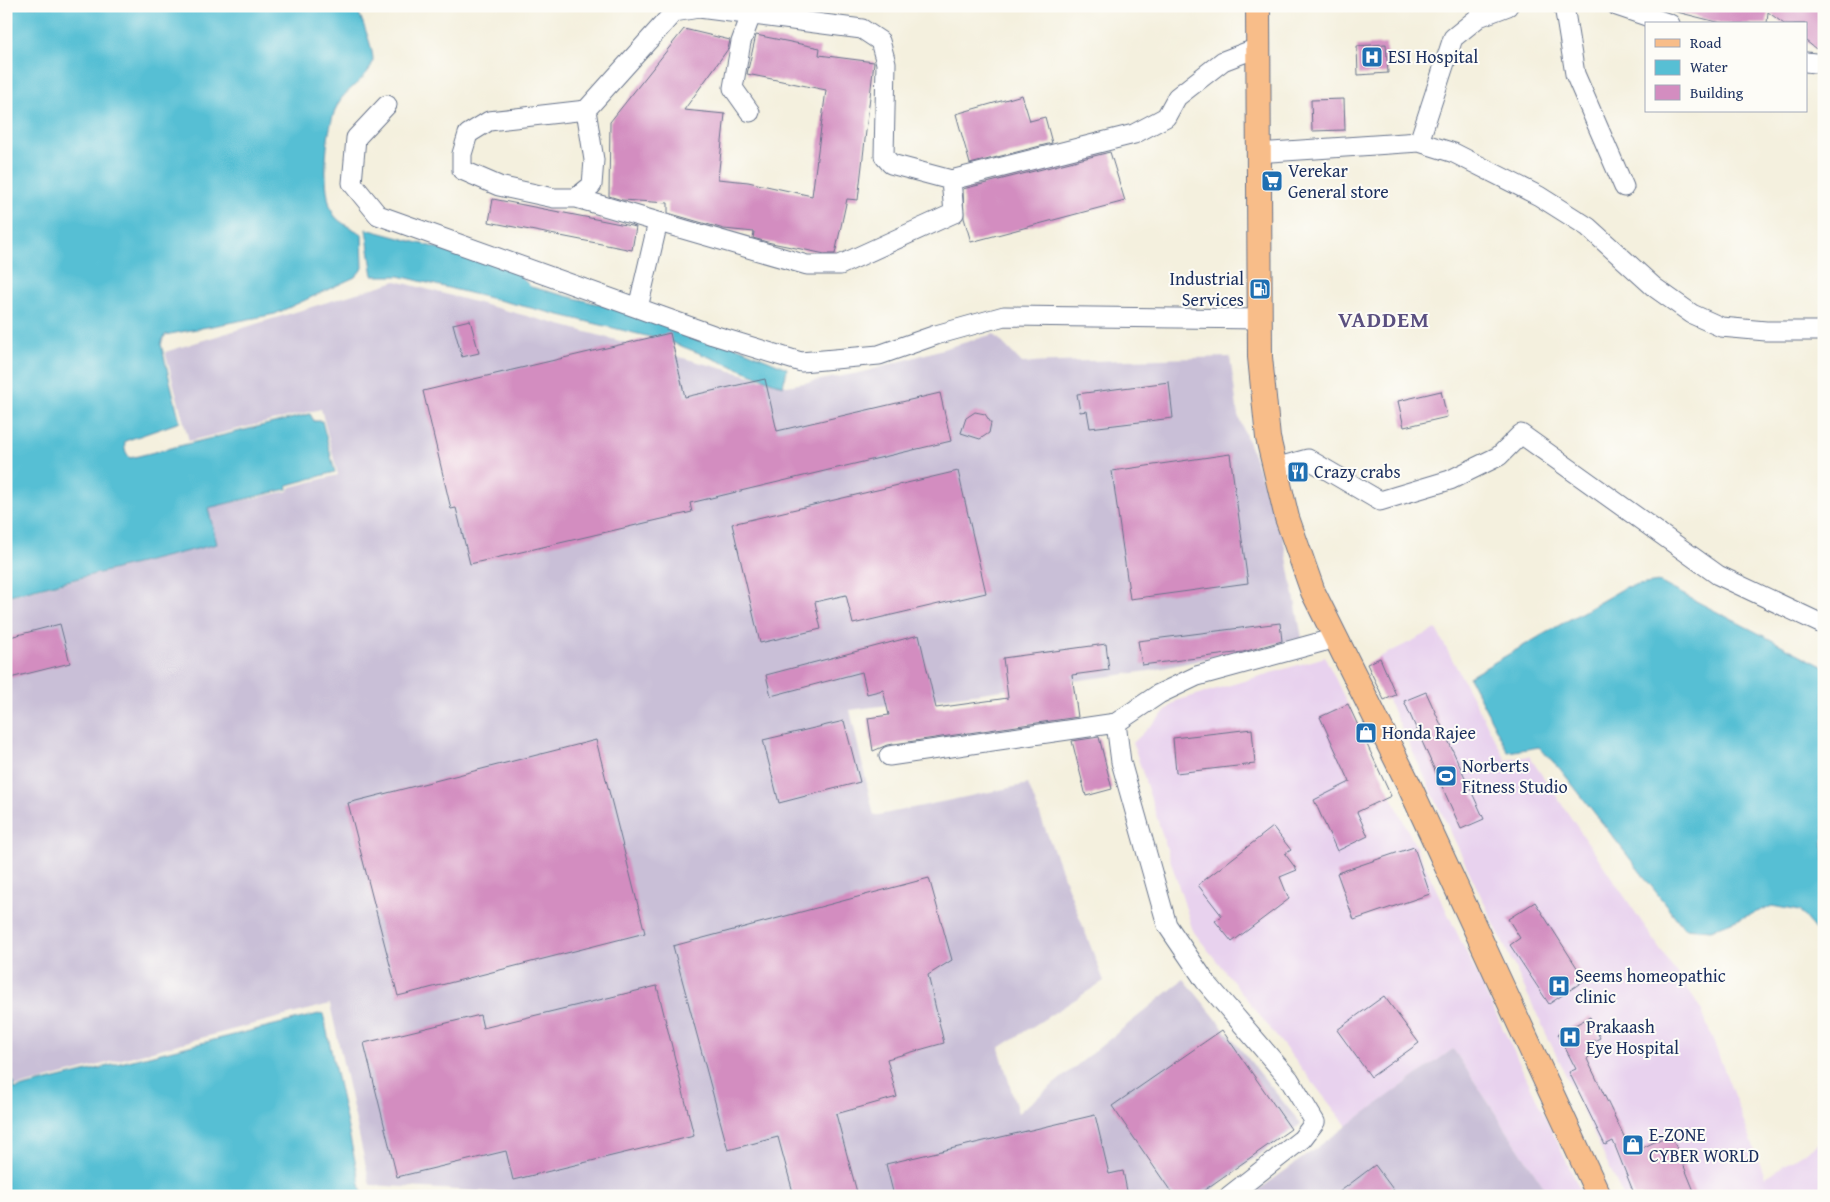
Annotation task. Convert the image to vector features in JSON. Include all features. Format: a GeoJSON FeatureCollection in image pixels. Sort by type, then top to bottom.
{"type":"FeatureCollection","features":[{"type":"Feature","properties":{"kind":"main road"},"geometry":{"type":"LineString","coordinates":[[1258,6],[1260,358],[1268,438],[1287,518],[1313,592],[1417,800],[1599,1196]]}},
{"type":"Feature","properties":{"kind":"street"},"geometry":{"type":"LineString","coordinates":[[1419,142],[1453,38],[1479,17],[1508,6]]}},
{"type":"Feature","properties":{"kind":"street"},"geometry":{"type":"LineString","coordinates":[[1564,6],[1576,74],[1624,187]]}},
{"type":"Feature","properties":{"kind":"street"},"geometry":{"type":"LineString","coordinates":[[1617,6],[1664,22]]}},
{"type":"Feature","properties":{"kind":"street"},"geometry":{"type":"LineString","coordinates":[[951,180],[954,213],[840,266],[807,265],[576,198],[554,198],[499,186],[462,170],[462,154],[468,134],[489,121],[586,110],[674,12],[699,8],[862,29],[880,41],[886,63],[884,156],[891,164],[951,180],[1134,134],[1166,117],[1177,97],[1223,61],[1257,48]]}},
{"type":"Feature","properties":{"kind":"street"},"geometry":{"type":"LineString","coordinates":[[750,112],[733,88],[741,42],[751,15]]}},
{"type":"Feature","properties":{"kind":"street"},"geometry":{"type":"LineString","coordinates":[[1808,62],[1824,64]]}},
{"type":"Feature","properties":{"kind":"street"},"geometry":{"type":"LineString","coordinates":[[387,104],[356,138],[352,182],[378,215],[713,335],[801,362],[879,355],[936,335],[1004,316],[1260,320]]}},
{"type":"Feature","properties":{"kind":"street"},"geometry":{"type":"LineString","coordinates":[[576,198],[592,185],[594,160],[586,110]]}},
{"type":"Feature","properties":{"kind":"street"},"geometry":{"type":"LineString","coordinates":[[1258,153],[1419,142],[1454,153],[1539,196],[1588,226],[1654,287],[1692,314],[1721,327],[1766,331],[1824,331]]}},
{"type":"Feature","properties":{"kind":"street"},"geometry":{"type":"LineString","coordinates":[[638,308],[658,222]]}},
{"type":"Feature","properties":{"kind":"street"},"geometry":{"type":"LineString","coordinates":[[1275,468],[1308,459],[1380,501],[1450,480],[1498,456],[1521,434],[1718,575],[1824,625]]}},
{"type":"Feature","properties":{"kind":"street"},"geometry":{"type":"LineString","coordinates":[[889,756],[1116,723],[1159,694],[1197,676],[1336,638]]}},
{"type":"Feature","properties":{"kind":"street"},"geometry":{"type":"LineString","coordinates":[[1116,723],[1121,762],[1167,925],[1205,982],[1289,1079],[1316,1122],[1302,1139],[1229,1196]]}},
{"type":"Feature","properties":{"kind":"shaded area"},"geometry":{"type":"Polygon","coordinates":[[[396,281],[787,386],[864,372],[994,334],[1022,363],[1230,357],[1238,415],[1282,531],[1302,638],[1149,671],[850,710],[874,816],[1028,784],[1104,981],[999,1048],[1018,1113],[1184,979],[1301,1124],[1203,1196],[529,1194],[370,1185],[330,1004],[16,1087],[6,1050],[6,597],[217,544],[208,508],[288,491],[291,487],[338,475],[321,409],[189,441],[165,352],[396,281]]]}},
{"type":"Feature","properties":{"kind":"shaded area"},"geometry":{"type":"Polygon","coordinates":[[[1436,629],[1506,760],[1529,756],[1701,1009],[1765,1177],[1824,1140],[1824,1196],[1623,1196],[1370,662],[1436,629]]]}},
{"type":"Feature","properties":{"kind":"shaded area"},"geometry":{"type":"Polygon","coordinates":[[[1325,657],[1583,1196],[1550,1196],[1453,1049],[1347,1126],[1193,931],[1133,743],[1176,701],[1325,657]]]}},
{"type":"Feature","properties":{"kind":"shaded area"},"geometry":{"type":"Polygon","coordinates":[[[1453,1049],[1544,1187],[1531,1196],[1250,1196],[1453,1049]]]}},
{"type":"Feature","properties":{"kind":"water"},"geometry":{"type":"Polygon","coordinates":[[[6,6],[356,6],[364,25],[373,61],[368,72],[341,99],[336,109],[331,123],[326,156],[327,190],[330,204],[336,218],[362,234],[363,268],[355,277],[275,314],[165,335],[161,344],[180,422],[125,441],[126,452],[130,458],[310,414],[314,421],[322,421],[335,472],[288,485],[287,489],[208,508],[217,544],[6,596],[6,6]]]}},
{"type":"Feature","properties":{"kind":"water"},"geometry":{"type":"Polygon","coordinates":[[[366,229],[512,268],[531,287],[692,328],[787,368],[783,386],[671,342],[399,276],[373,276],[366,229]]]}},
{"type":"Feature","properties":{"kind":"water"},"geometry":{"type":"Polygon","coordinates":[[[1659,582],[1824,667],[1824,940],[1799,911],[1772,906],[1711,930],[1684,928],[1561,770],[1539,747],[1508,752],[1469,677],[1626,587],[1659,582]]]}},
{"type":"Feature","properties":{"kind":"water"},"geometry":{"type":"Polygon","coordinates":[[[323,1013],[362,1193],[400,1196],[6,1196],[6,1055],[15,1089],[323,1013]]]}},
{"type":"Feature","properties":{"kind":"building"},"geometry":{"type":"Polygon","coordinates":[[[1673,6],[1824,6],[1824,39],[1816,49],[1808,43],[1808,22],[1781,22],[1768,12],[1767,22],[1717,22],[1673,11],[1673,6]]]}},
{"type":"Feature","properties":{"kind":"building"},"geometry":{"type":"Polygon","coordinates":[[[684,29],[730,40],[728,49],[684,110],[725,114],[718,179],[748,182],[812,196],[826,90],[747,74],[756,35],[820,48],[819,55],[874,62],[858,200],[847,199],[835,254],[825,254],[767,242],[753,238],[754,232],[724,229],[668,213],[668,203],[622,200],[609,196],[610,122],[684,29]]]}},
{"type":"Feature","properties":{"kind":"building"},"geometry":{"type":"Polygon","coordinates":[[[1386,44],[1388,73],[1358,75],[1357,46],[1386,44]]]}},
{"type":"Feature","properties":{"kind":"building"},"geometry":{"type":"Polygon","coordinates":[[[1022,95],[1030,121],[1045,117],[1052,143],[970,164],[956,114],[1022,95]]]}},
{"type":"Feature","properties":{"kind":"building"},"geometry":{"type":"Polygon","coordinates":[[[1344,99],[1345,130],[1312,131],[1311,100],[1344,99]]]}},
{"type":"Feature","properties":{"kind":"building"},"geometry":{"type":"Polygon","coordinates":[[[1110,152],[1125,201],[971,242],[964,218],[963,189],[1110,152]]]}},
{"type":"Feature","properties":{"kind":"building"},"geometry":{"type":"Polygon","coordinates":[[[493,199],[636,227],[632,250],[489,222],[493,199]]]}},
{"type":"Feature","properties":{"kind":"building"},"geometry":{"type":"Polygon","coordinates":[[[470,320],[479,353],[462,357],[453,324],[470,320]]]}},
{"type":"Feature","properties":{"kind":"building"},"geometry":{"type":"Polygon","coordinates":[[[670,333],[685,397],[765,379],[777,431],[940,393],[951,441],[690,503],[692,512],[470,564],[456,508],[451,509],[423,391],[670,333]]]}},
{"type":"Feature","properties":{"kind":"building"},"geometry":{"type":"Polygon","coordinates":[[[1169,382],[1173,418],[1090,428],[1087,411],[1080,412],[1077,394],[1169,382]]]}},
{"type":"Feature","properties":{"kind":"building"},"geometry":{"type":"Polygon","coordinates":[[[1441,391],[1447,417],[1404,427],[1398,401],[1441,391]]]}},
{"type":"Feature","properties":{"kind":"building"},"geometry":{"type":"Polygon","coordinates":[[[975,412],[985,414],[991,423],[989,433],[980,439],[961,433],[966,418],[975,412]]]}},
{"type":"Feature","properties":{"kind":"building"},"geometry":{"type":"Polygon","coordinates":[[[1230,454],[1248,583],[1130,599],[1112,471],[1230,454]]]}},
{"type":"Feature","properties":{"kind":"building"},"geometry":{"type":"Polygon","coordinates":[[[958,471],[986,593],[853,624],[846,595],[815,602],[821,629],[760,643],[732,524],[958,471]]]}},
{"type":"Feature","properties":{"kind":"building"},"geometry":{"type":"Polygon","coordinates":[[[1280,623],[1282,641],[1243,652],[1142,665],[1138,641],[1280,623]]]}},
{"type":"Feature","properties":{"kind":"building"},"geometry":{"type":"Polygon","coordinates":[[[60,624],[70,663],[6,679],[6,638],[60,624]]]}},
{"type":"Feature","properties":{"kind":"building"},"geometry":{"type":"Polygon","coordinates":[[[919,635],[936,708],[1008,698],[1003,658],[1106,644],[1109,670],[1072,675],[1078,717],[887,745],[873,751],[868,718],[889,715],[883,690],[867,694],[862,672],[771,696],[766,675],[919,635]]]}},
{"type":"Feature","properties":{"kind":"building"},"geometry":{"type":"Polygon","coordinates":[[[1380,658],[1396,695],[1384,700],[1367,664],[1380,658]]]}},
{"type":"Feature","properties":{"kind":"building"},"geometry":{"type":"Polygon","coordinates":[[[1426,692],[1484,819],[1461,829],[1404,701],[1426,692]]]}},
{"type":"Feature","properties":{"kind":"building"},"geometry":{"type":"Polygon","coordinates":[[[1348,704],[1391,796],[1357,812],[1368,836],[1337,851],[1314,800],[1350,782],[1320,717],[1348,704]]]}},
{"type":"Feature","properties":{"kind":"building"},"geometry":{"type":"Polygon","coordinates":[[[844,721],[860,782],[779,803],[763,740],[844,721]]]}},
{"type":"Feature","properties":{"kind":"building"},"geometry":{"type":"Polygon","coordinates":[[[1252,729],[1255,764],[1176,773],[1173,738],[1252,729]]]}},
{"type":"Feature","properties":{"kind":"building"},"geometry":{"type":"Polygon","coordinates":[[[1099,737],[1112,789],[1086,796],[1072,741],[1099,737]]]}},
{"type":"Feature","properties":{"kind":"building"},"geometry":{"type":"Polygon","coordinates":[[[596,740],[645,933],[398,996],[348,803],[596,740]]]}},
{"type":"Feature","properties":{"kind":"building"},"geometry":{"type":"Polygon","coordinates":[[[1273,827],[1291,850],[1285,854],[1297,870],[1280,877],[1289,899],[1232,942],[1215,921],[1222,916],[1198,885],[1273,827]]]}},
{"type":"Feature","properties":{"kind":"building"},"geometry":{"type":"Polygon","coordinates":[[[1414,847],[1430,894],[1354,920],[1337,873],[1414,847]]]}},
{"type":"Feature","properties":{"kind":"building"},"geometry":{"type":"Polygon","coordinates":[[[929,878],[952,960],[928,975],[944,1043],[887,1059],[897,1097],[836,1114],[858,1196],[794,1196],[778,1137],[728,1150],[673,946],[929,878]]]}},
{"type":"Feature","properties":{"kind":"building"},"geometry":{"type":"Polygon","coordinates":[[[1535,902],[1585,980],[1549,1004],[1510,945],[1520,938],[1508,919],[1535,902]]]}},
{"type":"Feature","properties":{"kind":"building"},"geometry":{"type":"Polygon","coordinates":[[[657,986],[694,1136],[513,1180],[506,1151],[397,1177],[364,1043],[480,1015],[483,1028],[657,986]]]}},
{"type":"Feature","properties":{"kind":"building"},"geometry":{"type":"Polygon","coordinates":[[[1384,996],[1419,1043],[1371,1077],[1337,1030],[1384,996]]]}},
{"type":"Feature","properties":{"kind":"building"},"geometry":{"type":"Polygon","coordinates":[[[1590,1017],[1600,1038],[1590,1043],[1594,1052],[1588,1055],[1587,1059],[1632,1153],[1671,1134],[1696,1196],[1635,1196],[1613,1141],[1605,1145],[1569,1072],[1576,1069],[1558,1034],[1590,1017]]]}},
{"type":"Feature","properties":{"kind":"building"},"geometry":{"type":"Polygon","coordinates":[[[1222,1030],[1291,1129],[1196,1196],[1174,1196],[1112,1106],[1222,1030]]]}},
{"type":"Feature","properties":{"kind":"building"},"geometry":{"type":"Polygon","coordinates":[[[1095,1115],[1109,1174],[1123,1171],[1128,1196],[894,1196],[886,1164],[1095,1115]]]}},
{"type":"Feature","properties":{"kind":"building"},"geometry":{"type":"Polygon","coordinates":[[[1375,1165],[1398,1196],[1334,1196],[1375,1165]]]}},
{"type":"Feature","properties":{"kind":"place","name":"ESI Hospital"},"geometry":{"type":"Point","coordinates":[1372,57]}},
{"type":"Feature","properties":{"kind":"place","name":"Verekar General store"},"geometry":{"type":"Point","coordinates":[1272,181]}},
{"type":"Feature","properties":{"kind":"place","name":"Industrial Services"},"geometry":{"type":"Point","coordinates":[1260,289]}},
{"type":"Feature","properties":{"kind":"place","name":"Crazy crabs"},"geometry":{"type":"Point","coordinates":[1298,472]}},
{"type":"Feature","properties":{"kind":"place","name":"Honda Rajee"},"geometry":{"type":"Point","coordinates":[1366,733]}},
{"type":"Feature","properties":{"kind":"place","name":"Norberts Fitness Studio"},"geometry":{"type":"Point","coordinates":[1446,776]}},
{"type":"Feature","properties":{"kind":"place","name":"Seems homeopathic clinic"},"geometry":{"type":"Point","coordinates":[1559,986]}},
{"type":"Feature","properties":{"kind":"place","name":"Prakaash Eye Hospital"},"geometry":{"type":"Point","coordinates":[1570,1037]}},
{"type":"Feature","properties":{"kind":"place","name":"E-ZONE CYBER WORLD"},"geometry":{"type":"Point","coordinates":[1633,1145]}},
{"type":"Feature","properties":{"kind":"district","name":"VADDEM"},"geometry":{"type":"Point","coordinates":[1384,319]}}]}
